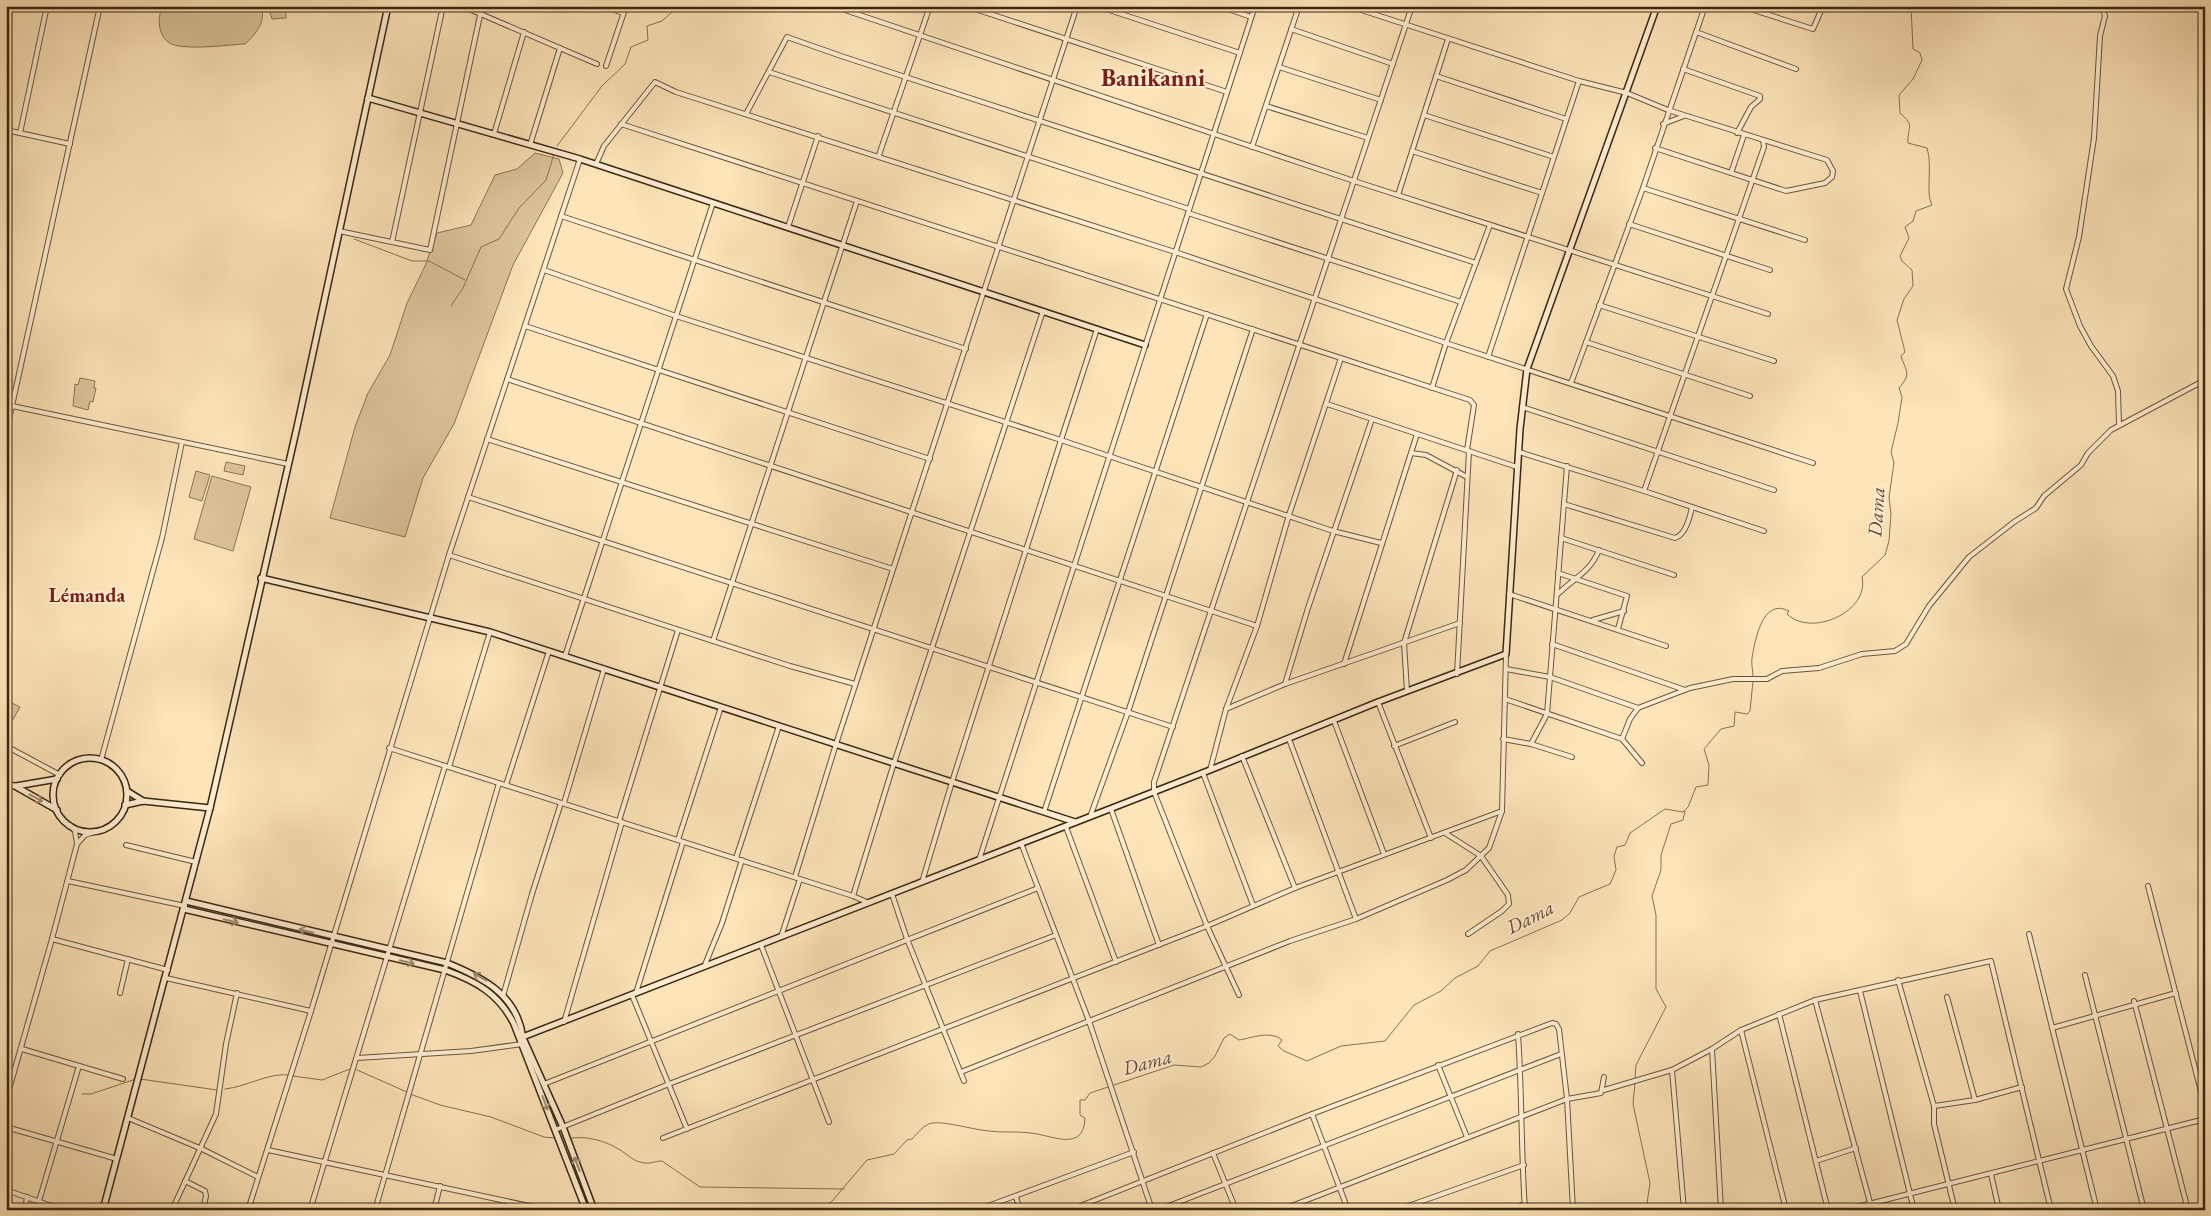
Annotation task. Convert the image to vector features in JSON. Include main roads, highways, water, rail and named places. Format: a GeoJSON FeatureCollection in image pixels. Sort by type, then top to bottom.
{"type":"FeatureCollection","features":[{"type":"Feature","properties":{"kind":"waterway"},"geometry":{"type":"LineString","coordinates":[[557,146],[602,86],[625,64],[631,47],[648,40],[647,26],[662,21],[679,6]]}},
{"type":"Feature","properties":{"kind":"waterway","name":"Dama"},"geometry":{"type":"LineString","coordinates":[[1753,677],[1752,660],[1755,642],[1766,615],[1772,610],[1780,608],[1789,611],[1787,614],[1798,621],[1810,623],[1824,622],[1837,617],[1848,610],[1857,600],[1862,589],[1862,577],[1885,555],[1889,541],[1891,514],[1889,497],[1894,463],[1891,452],[1902,397],[1899,388],[1907,376],[1901,356],[1905,352],[1897,320],[1904,299],[1913,286],[1912,270],[1902,261],[1900,256],[1909,238],[1905,227],[1913,221],[1916,211],[1932,205],[1929,193],[1929,155],[1927,148],[1908,143],[1910,127],[1908,121],[1900,113],[1899,95],[1913,79],[1922,60],[1920,53],[1913,49],[1911,6]]}},
{"type":"Feature","properties":{"kind":"waterway"},"geometry":{"type":"LineString","coordinates":[[451,306],[463,288],[481,247],[499,239],[519,208],[546,180],[554,154]]}},
{"type":"Feature","properties":{"kind":"waterway"},"geometry":{"type":"LineString","coordinates":[[354,239],[412,261],[429,261],[465,280]]}},
{"type":"Feature","properties":{"kind":"waterway","name":"Dama"},"geometry":{"type":"LineString","coordinates":[[823,1210],[867,1160],[894,1154],[907,1140],[912,1139],[923,1127],[932,1123],[945,1123],[989,1131],[1026,1132],[1073,1139],[1083,1129],[1085,1118],[1080,1115],[1080,1100],[1085,1100],[1090,1093],[1174,1065],[1201,1067],[1209,1063],[1215,1056],[1224,1038],[1230,1034],[1239,1040],[1267,1035],[1277,1037],[1282,1040],[1278,1046],[1284,1051],[1307,1061],[1341,1046],[1385,1041],[1414,1005],[1441,991],[1455,978],[1478,966],[1490,951],[1562,920],[1570,913],[1579,897],[1610,884],[1616,870],[1614,856],[1617,847],[1625,845],[1630,833],[1665,809],[1683,812],[1688,807],[1696,787],[1708,785],[1709,765],[1704,749],[1721,729],[1734,726],[1735,712],[1747,714],[1750,711],[1753,681]]}},
{"type":"Feature","properties":{"kind":"waterway"},"geometry":{"type":"LineString","coordinates":[[1635,1079],[1636,1065],[1666,1007],[1656,989],[1656,915],[1652,896],[1661,870],[1661,855],[1671,824],[1683,820],[1685,811]]}},
{"type":"Feature","properties":{"kind":"waterway"},"geometry":{"type":"LineString","coordinates":[[293,1076],[322,1080],[350,1069]]}},
{"type":"Feature","properties":{"kind":"waterway"},"geometry":{"type":"LineString","coordinates":[[357,1070],[407,1092]]}},
{"type":"Feature","properties":{"kind":"waterway"},"geometry":{"type":"LineString","coordinates":[[225,1089],[274,1076],[289,1075]]}},
{"type":"Feature","properties":{"kind":"waterway"},"geometry":{"type":"LineString","coordinates":[[82,1094],[91,1094],[136,1079]]}},
{"type":"Feature","properties":{"kind":"waterway"},"geometry":{"type":"LineString","coordinates":[[140,1079],[217,1090]]}},
{"type":"Feature","properties":{"kind":"waterway"},"geometry":{"type":"LineString","coordinates":[[1635,1083],[1633,1104],[1650,1183],[1646,1210]]}},
{"type":"Feature","properties":{"kind":"waterway"},"geometry":{"type":"LineString","coordinates":[[410,1094],[440,1105],[491,1117],[544,1137],[554,1138]]}},
{"type":"Feature","properties":{"kind":"waterway"},"geometry":{"type":"LineString","coordinates":[[572,1138],[584,1138],[603,1142],[615,1147],[634,1160],[643,1163],[662,1161],[700,1187],[844,1189]]}},
{"type":"Feature","properties":{"kind":"district","name":"Banikanni"},"geometry":{"type":"Point","coordinates":[1153,77]}},
{"type":"Feature","properties":{"kind":"district","name":"Lémanda"},"geometry":{"type":"Point","coordinates":[87,595]}}]}
